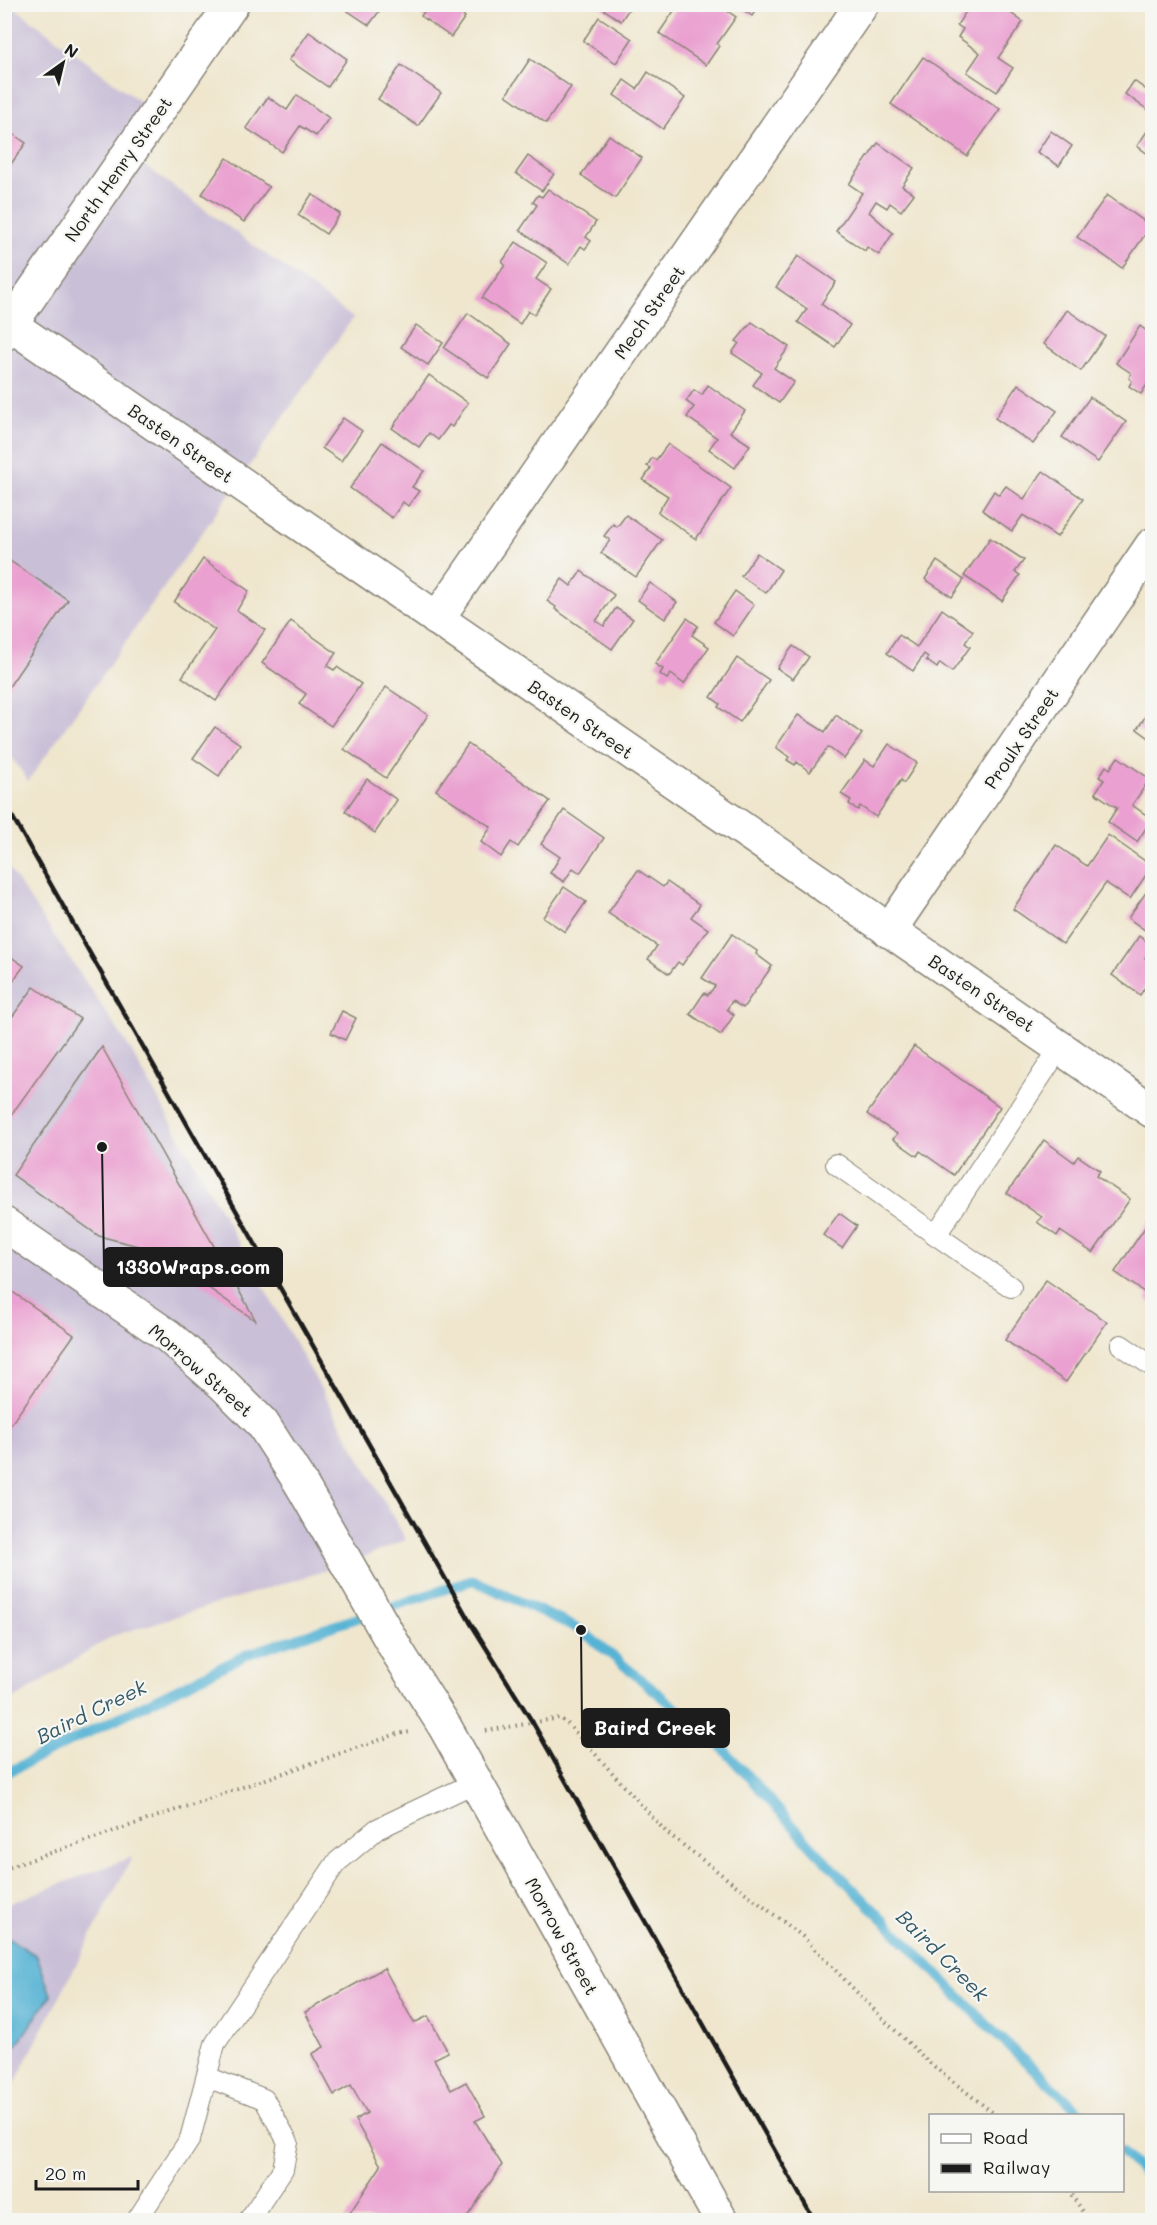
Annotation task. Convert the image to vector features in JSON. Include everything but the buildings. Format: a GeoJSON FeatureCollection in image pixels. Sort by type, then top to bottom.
{"type":"FeatureCollection","features":[{"type":"Feature","properties":{"kind":"street","name":"North Henry Street"},"geometry":{"type":"LineString","coordinates":[[8,329],[232,4]]}},
{"type":"Feature","properties":{"kind":"street","name":"Mech Street"},"geometry":{"type":"LineString","coordinates":[[437,619],[862,4]]}},
{"type":"Feature","properties":{"kind":"street","name":"Basten Street"},"geometry":{"type":"LineString","coordinates":[[8,329],[437,619],[889,931],[1061,1046],[1152,1111]]}},
{"type":"Feature","properties":{"kind":"street","name":"Proulx Street"},"geometry":{"type":"LineString","coordinates":[[889,931],[1152,545]]}},
{"type":"Feature","properties":{"kind":"street","name":"Morrow Street"},"geometry":{"type":"LineString","coordinates":[[4,1224],[168,1336],[224,1384],[262,1423],[300,1482],[476,1782],[721,2220]]}},
{"type":"Feature","properties":{"kind":"lane"},"geometry":{"type":"LineString","coordinates":[[936,1234],[1061,1046]]}},
{"type":"Feature","properties":{"kind":"lane"},"geometry":{"type":"LineString","coordinates":[[836,1164],[1011,1287]]}},
{"type":"Feature","properties":{"kind":"lane"},"geometry":{"type":"LineString","coordinates":[[1121,1345],[1152,1366]]}},
{"type":"Feature","properties":{"kind":"lane"},"geometry":{"type":"LineString","coordinates":[[137,2220],[190,2139],[215,2044],[336,1863],[377,1829],[476,1782]]}},
{"type":"Feature","properties":{"kind":"lane"},"geometry":{"type":"LineString","coordinates":[[207,2077],[264,2099],[288,2142],[283,2169],[249,2220]]}},
{"type":"Feature","properties":{"kind":"path"},"geometry":{"type":"LineString","coordinates":[[1069,2192],[1089,2220]]}},
{"type":"Feature","properties":{"kind":"shaded area"},"geometry":{"type":"Polygon","coordinates":[[[4,5],[11,5],[156,114],[129,154],[353,318],[28,781],[4,746],[4,5]]]}},
{"type":"Feature","properties":{"kind":"shaded area"},"geometry":{"type":"Polygon","coordinates":[[[4,861],[126,1042],[406,1540],[347,1564],[112,1636],[5,1705],[4,861]]]}},
{"type":"Feature","properties":{"kind":"shaded area"},"geometry":{"type":"Polygon","coordinates":[[[132,1857],[5,2102],[5,1905],[132,1857]]]}},
{"type":"Feature","properties":{"kind":"water"},"geometry":{"type":"Polygon","coordinates":[[[8,1938],[37,1956],[51,1995],[5,2062],[4,1939],[8,1938]]]}},
{"type":"Feature","properties":{"kind":"waterway","name":"Baird Creek"},"geometry":{"type":"LineString","coordinates":[[4,1774],[248,1654],[473,1580],[581,1630],[717,1742],[814,1849],[998,2036],[1082,2114]]}},
{"type":"Feature","properties":{"kind":"waterway","name":"Baird Creek"},"geometry":{"type":"LineString","coordinates":[[1124,2154],[1152,2182]]}},
{"type":"Feature","properties":{"kind":"railway"},"geometry":{"type":"LineString","coordinates":[[4,802],[470,1622],[533,1723],[814,2220]]}},
{"type":"Feature","properties":{"kind":"place","name":"1330Wraps.com"},"geometry":{"type":"Point","coordinates":[102,1147]}},
{"type":"Feature","properties":{"kind":"place","name":"Baird Creek"},"geometry":{"type":"Point","coordinates":[581,1630]}}]}
